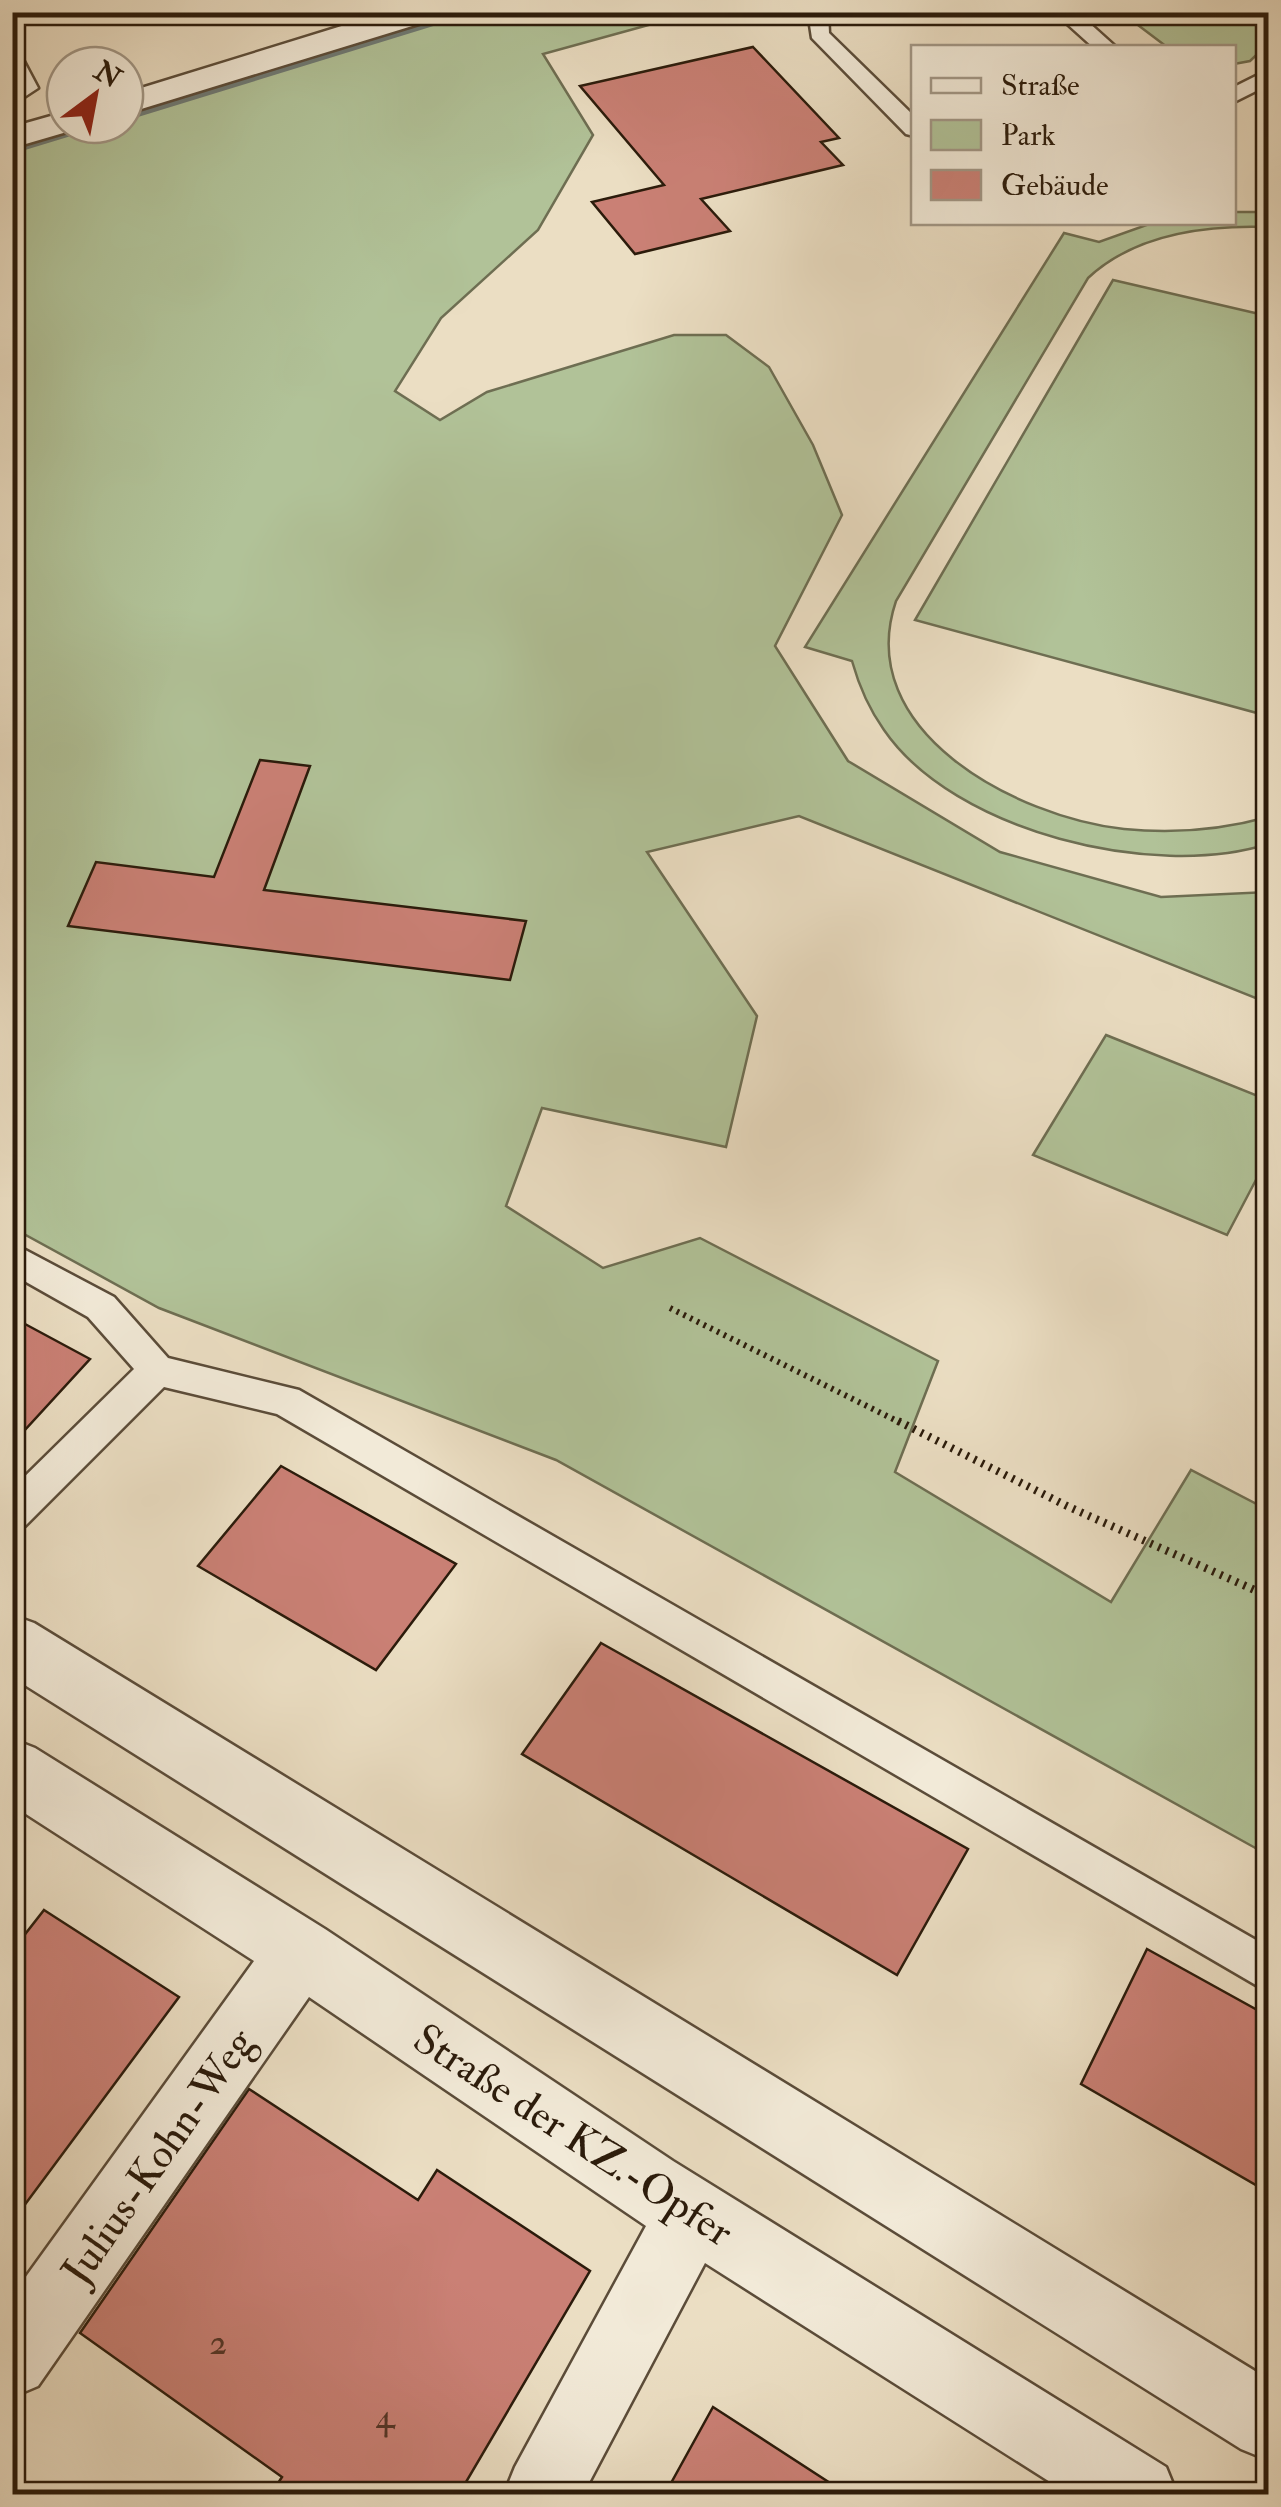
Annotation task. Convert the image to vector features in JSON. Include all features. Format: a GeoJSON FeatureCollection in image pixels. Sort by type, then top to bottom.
{"type":"FeatureCollection","features":[{"type":"Feature","properties":{"kind":"street"},"geometry":{"type":"LineString","coordinates":[[145,98],[423,12]]}},
{"type":"Feature","properties":{"kind":"street"},"geometry":{"type":"LineString","coordinates":[[12,138],[45,128]]}},
{"type":"Feature","properties":{"kind":"street"},"geometry":{"type":"LineString","coordinates":[[12,1643],[1268,2422]]}},
{"type":"Feature","properties":{"kind":"street","name":"Straße der KZ.-Opfer"},"geometry":{"type":"LineString","coordinates":[[12,1769],[302,1952],[692,2213],[1139,2494]]}},
{"type":"Feature","properties":{"kind":"street","name":"Julius-Kohn-Weg"},"geometry":{"type":"LineString","coordinates":[[12,2360],[302,1952]]}},
{"type":"Feature","properties":{"kind":"street"},"geometry":{"type":"LineString","coordinates":[[542,2494],[692,2213]]}},
{"type":"Feature","properties":{"kind":"lane"},"geometry":{"type":"LineString","coordinates":[[818,12],[818,34],[911,126]]}},
{"type":"Feature","properties":{"kind":"lane"},"geometry":{"type":"LineString","coordinates":[[1064,12],[1104,45]]}},
{"type":"Feature","properties":{"kind":"lane"},"geometry":{"type":"LineString","coordinates":[[12,59],[27,88],[12,99]]}},
{"type":"Feature","properties":{"kind":"lane"},"geometry":{"type":"LineString","coordinates":[[1238,92],[1268,76]]}},
{"type":"Feature","properties":{"kind":"lane"},"geometry":{"type":"LineString","coordinates":[[12,1257],[101,1307],[157,1370],[286,1401],[1268,1971]]}},
{"type":"Feature","properties":{"kind":"lane"},"geometry":{"type":"LineString","coordinates":[[12,1514],[157,1370]]}},
{"type":"Feature","properties":{"kind":"path"},"geometry":{"type":"LineString","coordinates":[[670,1308],[1066,1506],[1268,1596]]}},
{"type":"Feature","properties":{"kind":"green space"},"geometry":{"type":"Polygon","coordinates":[[[451,13],[692,13],[543,54],[593,135],[538,230],[441,318],[395,391],[440,420],[487,392],[674,335],[726,335],[769,367],[813,445],[842,515],[775,646],[848,761],[1000,852],[1161,897],[1268,892],[1268,1003],[799,816],[647,852],[757,1016],[726,1147],[542,1108],[506,1206],[603,1268],[700,1238],[938,1361],[895,1472],[1111,1602],[1191,1470],[1268,1510],[1268,1855],[556,1460],[159,1308],[13,1228],[13,144],[45,134],[45,145],[145,145],[145,104],[451,13]]]}},
{"type":"Feature","properties":{"kind":"green space"},"geometry":{"type":"Polygon","coordinates":[[[1122,13],[1268,13],[1268,44],[1250,61],[1236,64],[1236,45],[1164,45],[1122,13]]]}},
{"type":"Feature","properties":{"kind":"green space"},"geometry":{"type":"Polygon","coordinates":[[[1236,212],[1268,212],[1268,227],[1173,235],[1127,251],[1088,278],[896,601],[889,648],[898,690],[920,727],[953,759],[993,786],[1037,807],[1081,821],[1161,831],[1197,830],[1268,817],[1268,844],[1222,854],[1170,856],[1115,851],[1060,839],[1006,820],[958,796],[916,766],[879,722],[852,661],[805,647],[1064,233],[1099,242],[1146,225],[1236,225],[1236,212]]]}},
{"type":"Feature","properties":{"kind":"green space"},"geometry":{"type":"Polygon","coordinates":[[[1113,280],[1268,316],[1268,716],[915,620],[1113,280]]]}},
{"type":"Feature","properties":{"kind":"green space"},"geometry":{"type":"Polygon","coordinates":[[[1106,1035],[1268,1100],[1268,1157],[1227,1235],[1033,1155],[1106,1035]]]}},
{"type":"Feature","properties":{"kind":"building"},"geometry":{"type":"Polygon","coordinates":[[[753,47],[839,138],[821,142],[843,165],[701,199],[730,231],[635,254],[592,202],[664,185],[580,86],[753,47]]]}},
{"type":"Feature","properties":{"kind":"building"},"geometry":{"type":"Polygon","coordinates":[[[260,760],[310,766],[264,890],[526,921],[510,980],[68,926],[96,862],[214,877],[260,760]]]}},
{"type":"Feature","properties":{"kind":"building"},"geometry":{"type":"Polygon","coordinates":[[[12,1317],[90,1359],[12,1444],[12,1317]]]}},
{"type":"Feature","properties":{"kind":"building"},"geometry":{"type":"Polygon","coordinates":[[[281,1466],[456,1564],[376,1670],[198,1566],[281,1466]]]}},
{"type":"Feature","properties":{"kind":"building"},"geometry":{"type":"Polygon","coordinates":[[[601,1643],[968,1849],[897,1975],[522,1754],[601,1643]]]}},
{"type":"Feature","properties":{"kind":"building"},"geometry":{"type":"Polygon","coordinates":[[[44,1910],[179,1997],[12,2222],[12,1951],[44,1910]]]}},
{"type":"Feature","properties":{"kind":"building"},"geometry":{"type":"Polygon","coordinates":[[[1147,1949],[1268,2016],[1268,2192],[1081,2084],[1147,1949]]]}},
{"type":"Feature","properties":{"kind":"building"},"geometry":{"type":"Polygon","coordinates":[[[249,2089],[418,2200],[437,2170],[590,2271],[459,2494],[271,2494],[282,2477],[80,2333],[249,2089]]]}},
{"type":"Feature","properties":{"kind":"building"},"geometry":{"type":"Polygon","coordinates":[[[713,2407],[847,2494],[665,2494],[713,2407]]]}},
{"type":"Feature","properties":{"kind":"waterway"},"geometry":{"type":"LineString","coordinates":[[145,112],[474,12]]}},
{"type":"Feature","properties":{"kind":"waterway"},"geometry":{"type":"LineString","coordinates":[[12,151],[45,141]]}}]}
